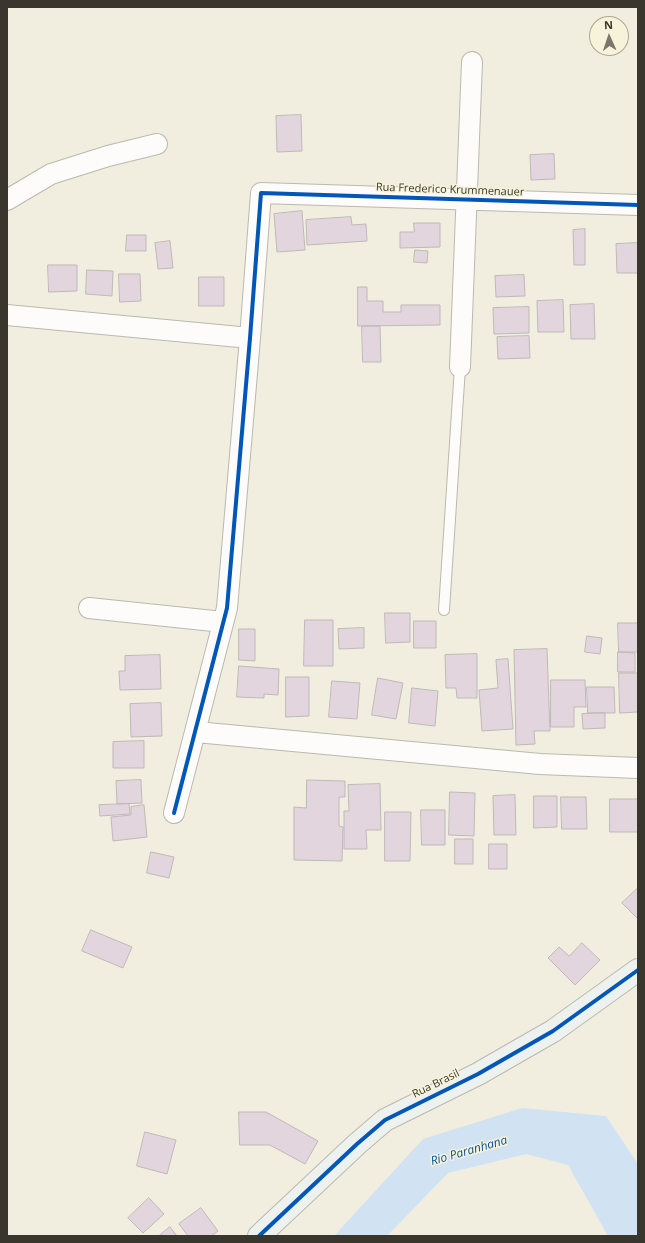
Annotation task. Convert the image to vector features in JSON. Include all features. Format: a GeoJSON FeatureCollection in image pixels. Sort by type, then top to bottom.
{"type":"FeatureCollection","features":[{"type":"Feature","properties":{"kind":"street"},"geometry":{"type":"LineString","coordinates":[[460,367],[472,62]]}},
{"type":"Feature","properties":{"kind":"street"},"geometry":{"type":"LineString","coordinates":[[7,200],[51,174],[108,156],[157,144]]}},
{"type":"Feature","properties":{"kind":"street","name":"Rua Frederico Krummenauer"},"geometry":{"type":"LineString","coordinates":[[250,338],[261,193],[638,205]]}},
{"type":"Feature","properties":{"kind":"street"},"geometry":{"type":"LineString","coordinates":[[7,315],[250,338],[227,608],[174,813]]}},
{"type":"Feature","properties":{"kind":"street"},"geometry":{"type":"LineString","coordinates":[[89,608],[223,622]]}},
{"type":"Feature","properties":{"kind":"street"},"geometry":{"type":"LineString","coordinates":[[196,732],[540,764],[638,768]]}},
{"type":"Feature","properties":{"kind":"street","name":"Rua Brasil"},"geometry":{"type":"LineString","coordinates":[[259,1236],[357,1144],[385,1120],[478,1074],[553,1031],[638,970]]}},
{"type":"Feature","properties":{"kind":"lane"},"geometry":{"type":"LineString","coordinates":[[444,610],[460,367]]}},
{"type":"Feature","properties":{"kind":"water","name":"Rio Paranhana"},"geometry":{"type":"Polygon","coordinates":[[[522,1108],[606,1116],[638,1164],[638,1236],[608,1236],[568,1165],[526,1154],[448,1173],[387,1236],[334,1236],[423,1139],[522,1108]]]}},
{"type":"Feature","properties":{"kind":"building"},"geometry":{"type":"Polygon","coordinates":[[[301,115],[302,151],[277,152],[276,116],[301,115]]]}},
{"type":"Feature","properties":{"kind":"building"},"geometry":{"type":"Polygon","coordinates":[[[554,154],[555,179],[531,180],[530,155],[554,154]]]}},
{"type":"Feature","properties":{"kind":"building"},"geometry":{"type":"Polygon","coordinates":[[[302,211],[305,250],[277,252],[274,214],[302,211]]]}},
{"type":"Feature","properties":{"kind":"building"},"geometry":{"type":"Polygon","coordinates":[[[351,217],[352,225],[366,224],[367,241],[307,245],[306,220],[351,217]]]}},
{"type":"Feature","properties":{"kind":"building"},"geometry":{"type":"Polygon","coordinates":[[[414,223],[440,223],[440,247],[400,248],[400,232],[414,232],[414,223]]]}},
{"type":"Feature","properties":{"kind":"building"},"geometry":{"type":"Polygon","coordinates":[[[585,229],[585,265],[574,265],[573,230],[585,229]]]}},
{"type":"Feature","properties":{"kind":"building"},"geometry":{"type":"Polygon","coordinates":[[[127,235],[146,235],[146,251],[126,251],[127,235]]]}},
{"type":"Feature","properties":{"kind":"building"},"geometry":{"type":"Polygon","coordinates":[[[170,241],[173,268],[158,269],[155,243],[170,241]]]}},
{"type":"Feature","properties":{"kind":"building"},"geometry":{"type":"Polygon","coordinates":[[[638,243],[638,273],[617,273],[616,244],[638,243]]]}},
{"type":"Feature","properties":{"kind":"building"},"geometry":{"type":"Polygon","coordinates":[[[415,250],[428,251],[427,263],[414,262],[415,250]]]}},
{"type":"Feature","properties":{"kind":"building"},"geometry":{"type":"Polygon","coordinates":[[[48,265],[77,265],[77,291],[49,292],[48,265]]]}},
{"type":"Feature","properties":{"kind":"building"},"geometry":{"type":"Polygon","coordinates":[[[87,270],[113,271],[112,296],[86,294],[87,270]]]}},
{"type":"Feature","properties":{"kind":"building"},"geometry":{"type":"Polygon","coordinates":[[[119,274],[140,274],[141,301],[120,302],[119,274]]]}},
{"type":"Feature","properties":{"kind":"building"},"geometry":{"type":"Polygon","coordinates":[[[524,275],[525,296],[496,297],[495,276],[524,275]]]}},
{"type":"Feature","properties":{"kind":"building"},"geometry":{"type":"Polygon","coordinates":[[[199,277],[224,277],[224,306],[199,306],[199,277]]]}},
{"type":"Feature","properties":{"kind":"building"},"geometry":{"type":"Polygon","coordinates":[[[358,287],[367,287],[367,301],[383,301],[383,312],[401,312],[401,305],[440,305],[440,325],[358,326],[358,287]]]}},
{"type":"Feature","properties":{"kind":"building"},"geometry":{"type":"Polygon","coordinates":[[[563,300],[564,332],[538,332],[537,301],[563,300]]]}},
{"type":"Feature","properties":{"kind":"building"},"geometry":{"type":"Polygon","coordinates":[[[594,304],[595,339],[571,339],[570,305],[594,304]]]}},
{"type":"Feature","properties":{"kind":"building"},"geometry":{"type":"Polygon","coordinates":[[[529,307],[529,333],[494,334],[493,308],[529,307]]]}},
{"type":"Feature","properties":{"kind":"building"},"geometry":{"type":"Polygon","coordinates":[[[362,326],[380,326],[381,362],[363,362],[362,326]]]}},
{"type":"Feature","properties":{"kind":"building"},"geometry":{"type":"Polygon","coordinates":[[[529,336],[530,358],[498,359],[497,337],[529,336]]]}},
{"type":"Feature","properties":{"kind":"building"},"geometry":{"type":"Polygon","coordinates":[[[385,613],[410,613],[410,642],[386,643],[385,613]]]}},
{"type":"Feature","properties":{"kind":"building"},"geometry":{"type":"Polygon","coordinates":[[[305,620],[333,620],[333,666],[304,666],[305,620]]]}},
{"type":"Feature","properties":{"kind":"building"},"geometry":{"type":"Polygon","coordinates":[[[414,621],[436,621],[436,648],[414,648],[414,621]]]}},
{"type":"Feature","properties":{"kind":"building"},"geometry":{"type":"Polygon","coordinates":[[[618,623],[638,623],[638,652],[619,652],[618,623]]]}},
{"type":"Feature","properties":{"kind":"building"},"geometry":{"type":"Polygon","coordinates":[[[364,628],[364,648],[339,649],[338,629],[364,628]]]}},
{"type":"Feature","properties":{"kind":"building"},"geometry":{"type":"Polygon","coordinates":[[[239,629],[255,629],[255,661],[239,660],[239,629]]]}},
{"type":"Feature","properties":{"kind":"building"},"geometry":{"type":"Polygon","coordinates":[[[587,636],[602,638],[600,654],[585,652],[587,636]]]}},
{"type":"Feature","properties":{"kind":"building"},"geometry":{"type":"Polygon","coordinates":[[[547,649],[550,731],[534,731],[535,744],[516,745],[514,650],[547,649]]]}},
{"type":"Feature","properties":{"kind":"building"},"geometry":{"type":"Polygon","coordinates":[[[618,652],[635,653],[635,672],[618,672],[618,652]]]}},
{"type":"Feature","properties":{"kind":"building"},"geometry":{"type":"Polygon","coordinates":[[[477,654],[477,698],[457,698],[456,688],[446,688],[445,655],[477,654]]]}},
{"type":"Feature","properties":{"kind":"building"},"geometry":{"type":"Polygon","coordinates":[[[160,655],[161,689],[120,690],[119,671],[125,671],[125,656],[160,655]]]}},
{"type":"Feature","properties":{"kind":"building"},"geometry":{"type":"Polygon","coordinates":[[[508,659],[513,729],[482,731],[479,690],[498,688],[496,660],[508,659]]]}},
{"type":"Feature","properties":{"kind":"building"},"geometry":{"type":"Polygon","coordinates":[[[239,666],[279,669],[278,695],[264,694],[264,698],[237,697],[239,666]]]}},
{"type":"Feature","properties":{"kind":"building"},"geometry":{"type":"Polygon","coordinates":[[[619,673],[638,673],[638,712],[620,713],[619,673]]]}},
{"type":"Feature","properties":{"kind":"building"},"geometry":{"type":"Polygon","coordinates":[[[286,677],[309,677],[309,716],[286,717],[286,677]]]}},
{"type":"Feature","properties":{"kind":"building"},"geometry":{"type":"Polygon","coordinates":[[[378,678],[403,683],[396,719],[372,715],[378,678]]]}},
{"type":"Feature","properties":{"kind":"building"},"geometry":{"type":"Polygon","coordinates":[[[551,680],[585,680],[586,707],[574,707],[574,727],[551,727],[551,680]]]}},
{"type":"Feature","properties":{"kind":"building"},"geometry":{"type":"Polygon","coordinates":[[[332,681],[360,683],[357,719],[329,717],[332,681]]]}},
{"type":"Feature","properties":{"kind":"building"},"geometry":{"type":"Polygon","coordinates":[[[587,687],[614,687],[615,713],[588,713],[587,687]]]}},
{"type":"Feature","properties":{"kind":"building"},"geometry":{"type":"Polygon","coordinates":[[[412,688],[438,691],[435,726],[409,723],[412,688]]]}},
{"type":"Feature","properties":{"kind":"building"},"geometry":{"type":"Polygon","coordinates":[[[161,703],[162,736],[131,737],[130,704],[161,703]]]}},
{"type":"Feature","properties":{"kind":"building"},"geometry":{"type":"Polygon","coordinates":[[[605,713],[605,728],[583,729],[582,714],[605,713]]]}},
{"type":"Feature","properties":{"kind":"building"},"geometry":{"type":"Polygon","coordinates":[[[144,741],[144,768],[113,768],[113,742],[144,741]]]}},
{"type":"Feature","properties":{"kind":"building"},"geometry":{"type":"Polygon","coordinates":[[[141,780],[142,803],[117,804],[116,781],[141,780]]]}},
{"type":"Feature","properties":{"kind":"building"},"geometry":{"type":"Polygon","coordinates":[[[307,780],[345,781],[345,797],[339,797],[339,826],[343,827],[342,861],[294,860],[294,807],[306,808],[307,780]]]}},
{"type":"Feature","properties":{"kind":"building"},"geometry":{"type":"Polygon","coordinates":[[[380,784],[381,830],[366,830],[367,849],[344,849],[344,811],[349,811],[348,785],[380,784]]]}},
{"type":"Feature","properties":{"kind":"building"},"geometry":{"type":"Polygon","coordinates":[[[450,792],[475,793],[474,836],[449,835],[450,792]]]}},
{"type":"Feature","properties":{"kind":"building"},"geometry":{"type":"Polygon","coordinates":[[[515,795],[516,835],[494,835],[493,796],[515,795]]]}},
{"type":"Feature","properties":{"kind":"building"},"geometry":{"type":"Polygon","coordinates":[[[534,796],[557,796],[557,827],[534,828],[534,796]]]}},
{"type":"Feature","properties":{"kind":"building"},"geometry":{"type":"Polygon","coordinates":[[[561,797],[586,797],[587,829],[562,829],[561,797]]]}},
{"type":"Feature","properties":{"kind":"building"},"geometry":{"type":"Polygon","coordinates":[[[610,799],[638,799],[638,832],[610,832],[610,799]]]}},
{"type":"Feature","properties":{"kind":"building"},"geometry":{"type":"Polygon","coordinates":[[[129,804],[130,814],[100,816],[99,805],[129,804]]]}},
{"type":"Feature","properties":{"kind":"building"},"geometry":{"type":"Polygon","coordinates":[[[144,805],[147,837],[113,841],[111,817],[131,815],[131,807],[144,805]]]}},
{"type":"Feature","properties":{"kind":"building"},"geometry":{"type":"Polygon","coordinates":[[[421,810],[445,810],[445,845],[422,845],[421,810]]]}},
{"type":"Feature","properties":{"kind":"building"},"geometry":{"type":"Polygon","coordinates":[[[385,812],[411,812],[410,861],[385,861],[385,812]]]}},
{"type":"Feature","properties":{"kind":"building"},"geometry":{"type":"Polygon","coordinates":[[[455,839],[473,839],[473,864],[455,864],[455,839]]]}},
{"type":"Feature","properties":{"kind":"building"},"geometry":{"type":"Polygon","coordinates":[[[489,844],[507,844],[507,869],[489,869],[489,844]]]}},
{"type":"Feature","properties":{"kind":"building"},"geometry":{"type":"Polygon","coordinates":[[[151,852],[174,857],[169,878],[147,873],[151,852]]]}},
{"type":"Feature","properties":{"kind":"building"},"geometry":{"type":"Polygon","coordinates":[[[638,888],[638,919],[622,903],[638,888]]]}},
{"type":"Feature","properties":{"kind":"building"},"geometry":{"type":"Polygon","coordinates":[[[91,930],[132,947],[123,968],[82,951],[91,930]]]}},
{"type":"Feature","properties":{"kind":"building"},"geometry":{"type":"Polygon","coordinates":[[[582,943],[600,960],[575,985],[548,958],[559,947],[569,956],[582,943]]]}},
{"type":"Feature","properties":{"kind":"building"},"geometry":{"type":"Polygon","coordinates":[[[239,1112],[266,1112],[318,1141],[305,1164],[270,1145],[240,1145],[239,1112]]]}},
{"type":"Feature","properties":{"kind":"building"},"geometry":{"type":"Polygon","coordinates":[[[145,1132],[176,1140],[167,1174],[137,1166],[145,1132]]]}},
{"type":"Feature","properties":{"kind":"building"},"geometry":{"type":"Polygon","coordinates":[[[149,1198],[164,1214],[143,1233],[128,1218],[149,1198]]]}},
{"type":"Feature","properties":{"kind":"building"},"geometry":{"type":"Polygon","coordinates":[[[201,1208],[218,1231],[211,1236],[188,1236],[179,1224],[201,1208]]]}},
{"type":"Feature","properties":{"kind":"building"},"geometry":{"type":"Polygon","coordinates":[[[170,1227],[177,1236],[159,1236],[170,1227]]]}},
{"type":"Feature","properties":{"kind":"cycle path"},"geometry":{"type":"LineString","coordinates":[[174,813],[227,608],[261,193],[638,205]]}},
{"type":"Feature","properties":{"kind":"cycle path"},"geometry":{"type":"LineString","coordinates":[[259,1236],[357,1144],[385,1120],[478,1074],[553,1031],[638,970]]}}]}
